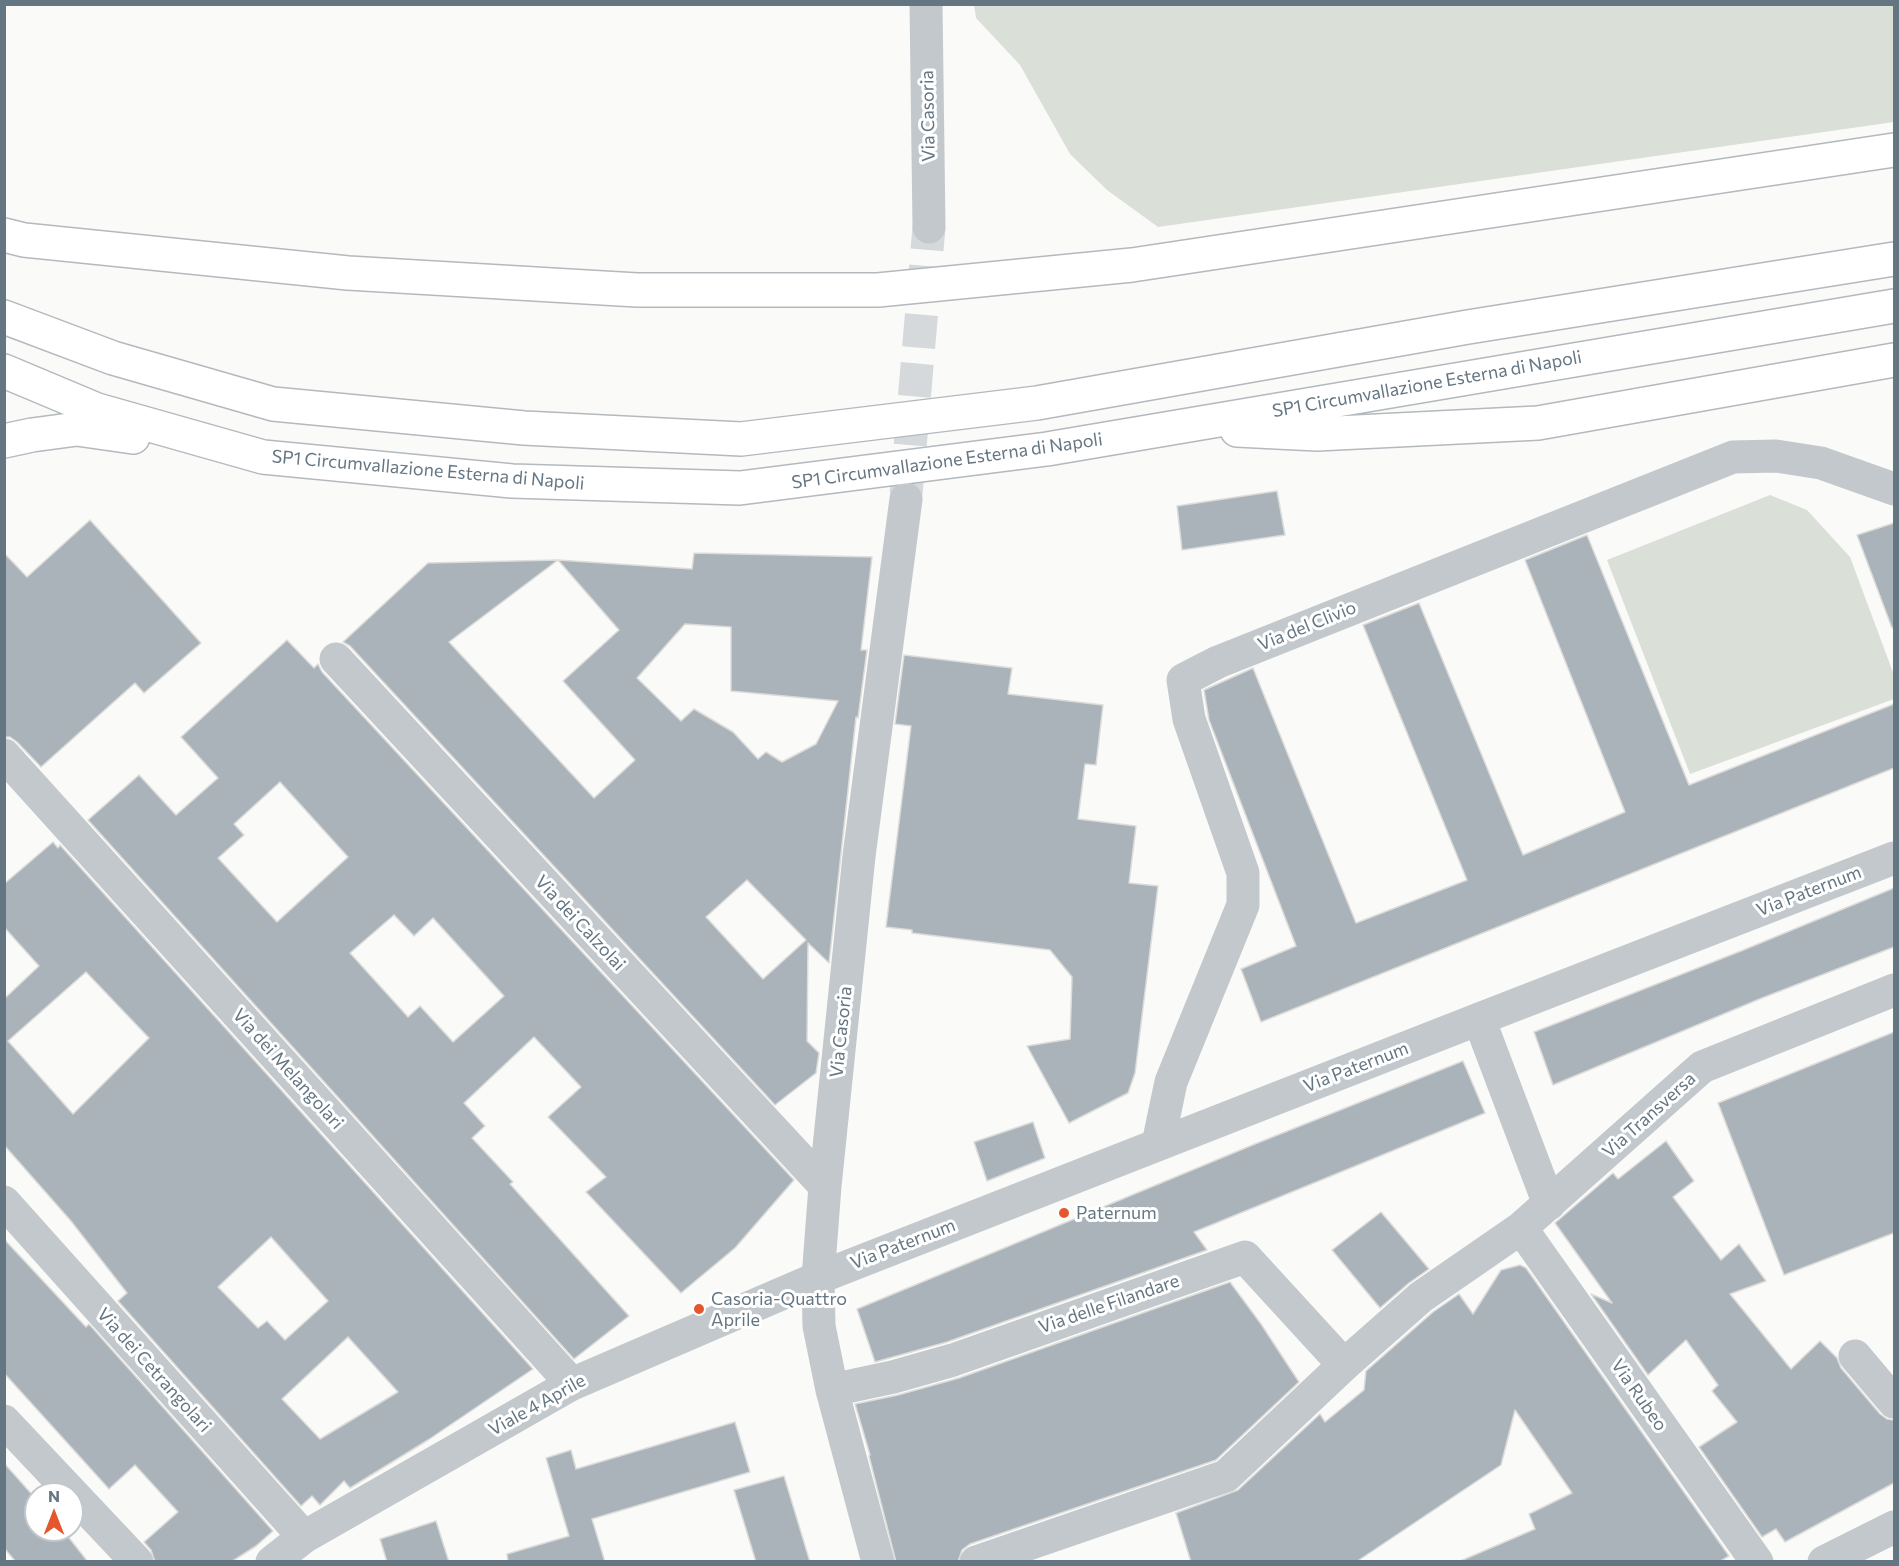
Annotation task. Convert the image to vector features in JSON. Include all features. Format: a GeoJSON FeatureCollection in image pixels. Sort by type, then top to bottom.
{"type":"FeatureCollection","features":[{"type":"Feature","properties":{"kind":"highway"},"geometry":{"type":"LineString","coordinates":[[4,235],[24,240],[348,273],[637,290],[878,290],[1132,265],[1894,150]]}},
{"type":"Feature","properties":{"kind":"highway"},"geometry":{"type":"LineString","coordinates":[[4,317],[113,358],[273,404],[525,428],[741,440],[1037,403],[1468,327],[1894,259]]}},
{"type":"Feature","properties":{"kind":"highway","name":"SP1 Circumvallazione Esterna di Napoli"},"geometry":{"type":"LineString","coordinates":[[4,371],[97,410],[263,457],[512,481],[740,488],[1047,449],[1894,306]]}},
{"type":"Feature","properties":{"kind":"highway"},"geometry":{"type":"LineString","coordinates":[[1178,427],[1317,434],[1538,423],[1894,360]]}},
{"type":"Feature","properties":{"kind":"highway"},"geometry":{"type":"LineString","coordinates":[[4,441],[77,429],[125,436],[199,439]]}},
{"type":"Feature","properties":{"kind":"street","name":"Via Casoria"},"geometry":{"type":"LineString","coordinates":[[926,4],[929,227]]}},
{"type":"Feature","properties":{"kind":"street","name":"Via del Clivio"},"geometry":{"type":"LineString","coordinates":[[1158,1144],[1170,1082],[1243,905],[1243,873],[1189,720],[1183,680],[1218,662],[1733,457],[1776,456],[1821,463],[1894,489]]}},
{"type":"Feature","properties":{"kind":"street","name":"Via Casoria"},"geometry":{"type":"LineString","coordinates":[[878,1562],[832,1390],[819,1326],[818,1278],[825,1186],[859,856],[906,499]]}},
{"type":"Feature","properties":{"kind":"street","name":"Via dei Calzolai"},"geometry":{"type":"LineString","coordinates":[[336,659],[825,1186]]}},
{"type":"Feature","properties":{"kind":"street","name":"Via dei Melangolari"},"geometry":{"type":"LineString","coordinates":[[4,755],[572,1384]]}},
{"type":"Feature","properties":{"kind":"street","name":"Via Paternum"},"geometry":{"type":"LineString","coordinates":[[818,1278],[1479,1018],[1894,858]]}},
{"type":"Feature","properties":{"kind":"street","name":"Via Transversa"},"geometry":{"type":"LineString","coordinates":[[1521,1228],[1702,1067],[1894,990]]}},
{"type":"Feature","properties":{"kind":"street"},"geometry":{"type":"LineString","coordinates":[[1479,1018],[1549,1204]]}},
{"type":"Feature","properties":{"kind":"street","name":"Via dei Cetrangolari"},"geometry":{"type":"LineString","coordinates":[[4,1202],[304,1537]]}},
{"type":"Feature","properties":{"kind":"street"},"geometry":{"type":"LineString","coordinates":[[976,1562],[1226,1476],[1344,1365],[1421,1297],[1521,1228]]}},
{"type":"Feature","properties":{"kind":"street","name":"Via Rubeo"},"geometry":{"type":"LineString","coordinates":[[1521,1228],[1756,1562]]}},
{"type":"Feature","properties":{"kind":"street","name":"Via delle Filandare"},"geometry":{"type":"LineString","coordinates":[[832,1390],[893,1377],[953,1360],[1245,1257],[1344,1365]]}},
{"type":"Feature","properties":{"kind":"street","name":"Viale 4 Aprile"},"geometry":{"type":"LineString","coordinates":[[272,1562],[304,1537],[572,1384],[818,1278]]}},
{"type":"Feature","properties":{"kind":"street"},"geometry":{"type":"LineString","coordinates":[[1855,1356],[1894,1402]]}},
{"type":"Feature","properties":{"kind":"street"},"geometry":{"type":"LineString","coordinates":[[4,1421],[137,1562]]}},
{"type":"Feature","properties":{"kind":"street"},"geometry":{"type":"LineString","coordinates":[[1824,1562],[1894,1527]]}},
{"type":"Feature","properties":{"kind":"shaded area"},"geometry":{"type":"Polygon","coordinates":[[[974,5],[1894,5],[1894,122],[1158,227],[1107,190],[1070,154],[1020,65],[976,18],[974,5]]]}},
{"type":"Feature","properties":{"kind":"shaded area"},"geometry":{"type":"Polygon","coordinates":[[[1770,495],[1807,510],[1850,557],[1894,675],[1894,699],[1690,774],[1607,560],[1770,495]]]}},
{"type":"Feature","properties":{"kind":"building"},"geometry":{"type":"Polygon","coordinates":[[[1277,491],[1285,535],[1182,550],[1177,506],[1277,491]]]}},
{"type":"Feature","properties":{"kind":"building"},"geometry":{"type":"Polygon","coordinates":[[[90,520],[201,643],[144,693],[135,683],[41,767],[17,742],[10,737],[4,737],[4,553],[27,577],[90,520]]]}},
{"type":"Feature","properties":{"kind":"building"},"geometry":{"type":"Polygon","coordinates":[[[1894,523],[1894,627],[1892,628],[1857,535],[1894,523]]]}},
{"type":"Feature","properties":{"kind":"building"},"geometry":{"type":"Polygon","coordinates":[[[1587,535],[1689,785],[1894,704],[1894,768],[1261,1022],[1241,969],[1296,946],[1209,720],[1204,690],[1253,668],[1356,923],[1467,880],[1363,625],[1419,603],[1523,855],[1625,812],[1525,560],[1587,535]]]}},
{"type":"Feature","properties":{"kind":"building"},"geometry":{"type":"Polygon","coordinates":[[[694,553],[872,557],[861,650],[867,650],[858,718],[856,717],[829,963],[808,943],[807,1041],[819,1053],[816,1073],[775,1105],[350,646],[343,642],[428,563],[558,560],[692,569],[694,553]],[[558,560],[449,642],[594,798],[635,760],[563,681],[619,630],[558,560]],[[685,624],[637,678],[681,721],[694,709],[733,732],[758,759],[766,752],[782,762],[816,744],[838,701],[731,691],[731,627],[685,624]],[[747,880],[706,917],[763,979],[806,940],[747,880]]]}},
{"type":"Feature","properties":{"kind":"building"},"geometry":{"type":"Polygon","coordinates":[[[287,640],[314,668],[318,664],[322,672],[794,1180],[735,1248],[681,1293],[586,1192],[606,1177],[548,1117],[581,1087],[534,1037],[464,1103],[485,1126],[472,1138],[513,1182],[510,1184],[629,1316],[574,1359],[88,820],[139,775],[176,815],[218,778],[181,737],[287,640]],[[280,782],[234,824],[244,835],[218,858],[277,922],[348,857],[280,782]],[[394,915],[350,953],[408,1017],[420,1006],[453,1042],[504,996],[433,918],[414,936],[394,915]]]}},
{"type":"Feature","properties":{"kind":"building"},"geometry":{"type":"Polygon","coordinates":[[[904,655],[1012,668],[1008,694],[1103,705],[1096,765],[1085,764],[1078,819],[1136,826],[1129,883],[1158,886],[1135,1073],[1128,1093],[1069,1123],[1027,1046],[1070,1039],[1072,977],[1050,950],[912,933],[912,930],[886,927],[911,726],[895,724],[904,655]]]}},
{"type":"Feature","properties":{"kind":"building"},"geometry":{"type":"Polygon","coordinates":[[[53,842],[58,848],[60,845],[533,1369],[428,1440],[350,1488],[344,1481],[320,1505],[312,1496],[301,1506],[118,1301],[127,1293],[71,1221],[4,1145],[4,999],[39,966],[4,927],[4,884],[53,842]],[[86,972],[8,1041],[73,1114],[149,1038],[86,972]],[[271,1237],[218,1287],[258,1328],[267,1321],[285,1340],[328,1301],[271,1237]],[[348,1337],[282,1399],[320,1439],[398,1392],[348,1337]]]}},
{"type":"Feature","properties":{"kind":"building"},"geometry":{"type":"Polygon","coordinates":[[[1894,888],[1894,947],[1762,998],[1553,1085],[1534,1032],[1894,888]]]}},
{"type":"Feature","properties":{"kind":"building"},"geometry":{"type":"Polygon","coordinates":[[[1894,1032],[1894,1233],[1784,1275],[1718,1103],[1894,1032]]]}},
{"type":"Feature","properties":{"kind":"building"},"geometry":{"type":"Polygon","coordinates":[[[1463,1061],[1485,1113],[1194,1232],[1207,1250],[947,1342],[875,1362],[857,1309],[1255,1144],[1463,1061]]]}},
{"type":"Feature","properties":{"kind":"building"},"geometry":{"type":"Polygon","coordinates":[[[1033,1122],[1045,1158],[987,1181],[974,1142],[1033,1122]]]}},
{"type":"Feature","properties":{"kind":"building"},"geometry":{"type":"Polygon","coordinates":[[[1666,1141],[1694,1181],[1673,1197],[1721,1260],[1739,1244],[1766,1281],[1730,1294],[1791,1369],[1820,1341],[1837,1358],[1841,1368],[1880,1414],[1887,1419],[1894,1420],[1894,1483],[1785,1542],[1776,1529],[1762,1537],[1699,1447],[1737,1422],[1712,1391],[1718,1385],[1686,1340],[1648,1375],[1591,1294],[1612,1303],[1555,1223],[1613,1173],[1618,1179],[1666,1141]]]}},
{"type":"Feature","properties":{"kind":"building"},"geometry":{"type":"Polygon","coordinates":[[[1381,1212],[1429,1269],[1380,1308],[1332,1250],[1381,1212]]]}},
{"type":"Feature","properties":{"kind":"building"},"geometry":{"type":"Polygon","coordinates":[[[4,1239],[86,1327],[89,1324],[273,1531],[256,1546],[231,1562],[155,1562],[151,1550],[144,1542],[178,1512],[135,1465],[109,1489],[4,1373],[4,1239]]]}},
{"type":"Feature","properties":{"kind":"building"},"geometry":{"type":"Polygon","coordinates":[[[1520,1265],[1526,1268],[1729,1556],[1719,1562],[1458,1562],[1535,1529],[1529,1514],[1572,1493],[1515,1410],[1501,1465],[1356,1562],[1191,1562],[1176,1513],[1238,1490],[1320,1414],[1325,1422],[1364,1390],[1366,1371],[1433,1312],[1459,1294],[1473,1314],[1501,1270],[1520,1265]]]}},
{"type":"Feature","properties":{"kind":"building"},"geometry":{"type":"Polygon","coordinates":[[[1230,1282],[1299,1382],[1216,1460],[970,1544],[962,1550],[958,1562],[896,1562],[855,1404],[959,1378],[1230,1282]]]}},
{"type":"Feature","properties":{"kind":"building"},"geometry":{"type":"Polygon","coordinates":[[[735,1422],[750,1472],[592,1519],[605,1562],[508,1562],[507,1554],[569,1536],[546,1458],[571,1450],[576,1469],[735,1422]]]}},
{"type":"Feature","properties":{"kind":"building"},"geometry":{"type":"Polygon","coordinates":[[[4,1463],[24,1486],[24,1542],[72,1542],[88,1562],[16,1562],[4,1548],[4,1463]]]}},
{"type":"Feature","properties":{"kind":"building"},"geometry":{"type":"Polygon","coordinates":[[[784,1476],[810,1562],[756,1562],[734,1490],[784,1476]]]}},
{"type":"Feature","properties":{"kind":"building"},"geometry":{"type":"Polygon","coordinates":[[[436,1521],[449,1562],[387,1562],[380,1539],[436,1521]]]}},
{"type":"Feature","properties":{"kind":"tunnel"},"geometry":{"type":"LineString","coordinates":[[906,494],[929,227]]}},
{"type":"Feature","properties":{"kind":"place","name":"Paternum"},"geometry":{"type":"Point","coordinates":[1064,1213]}},
{"type":"Feature","properties":{"kind":"place","name":"Casoria-Quattro Aprile"},"geometry":{"type":"Point","coordinates":[699,1309]}}]}
